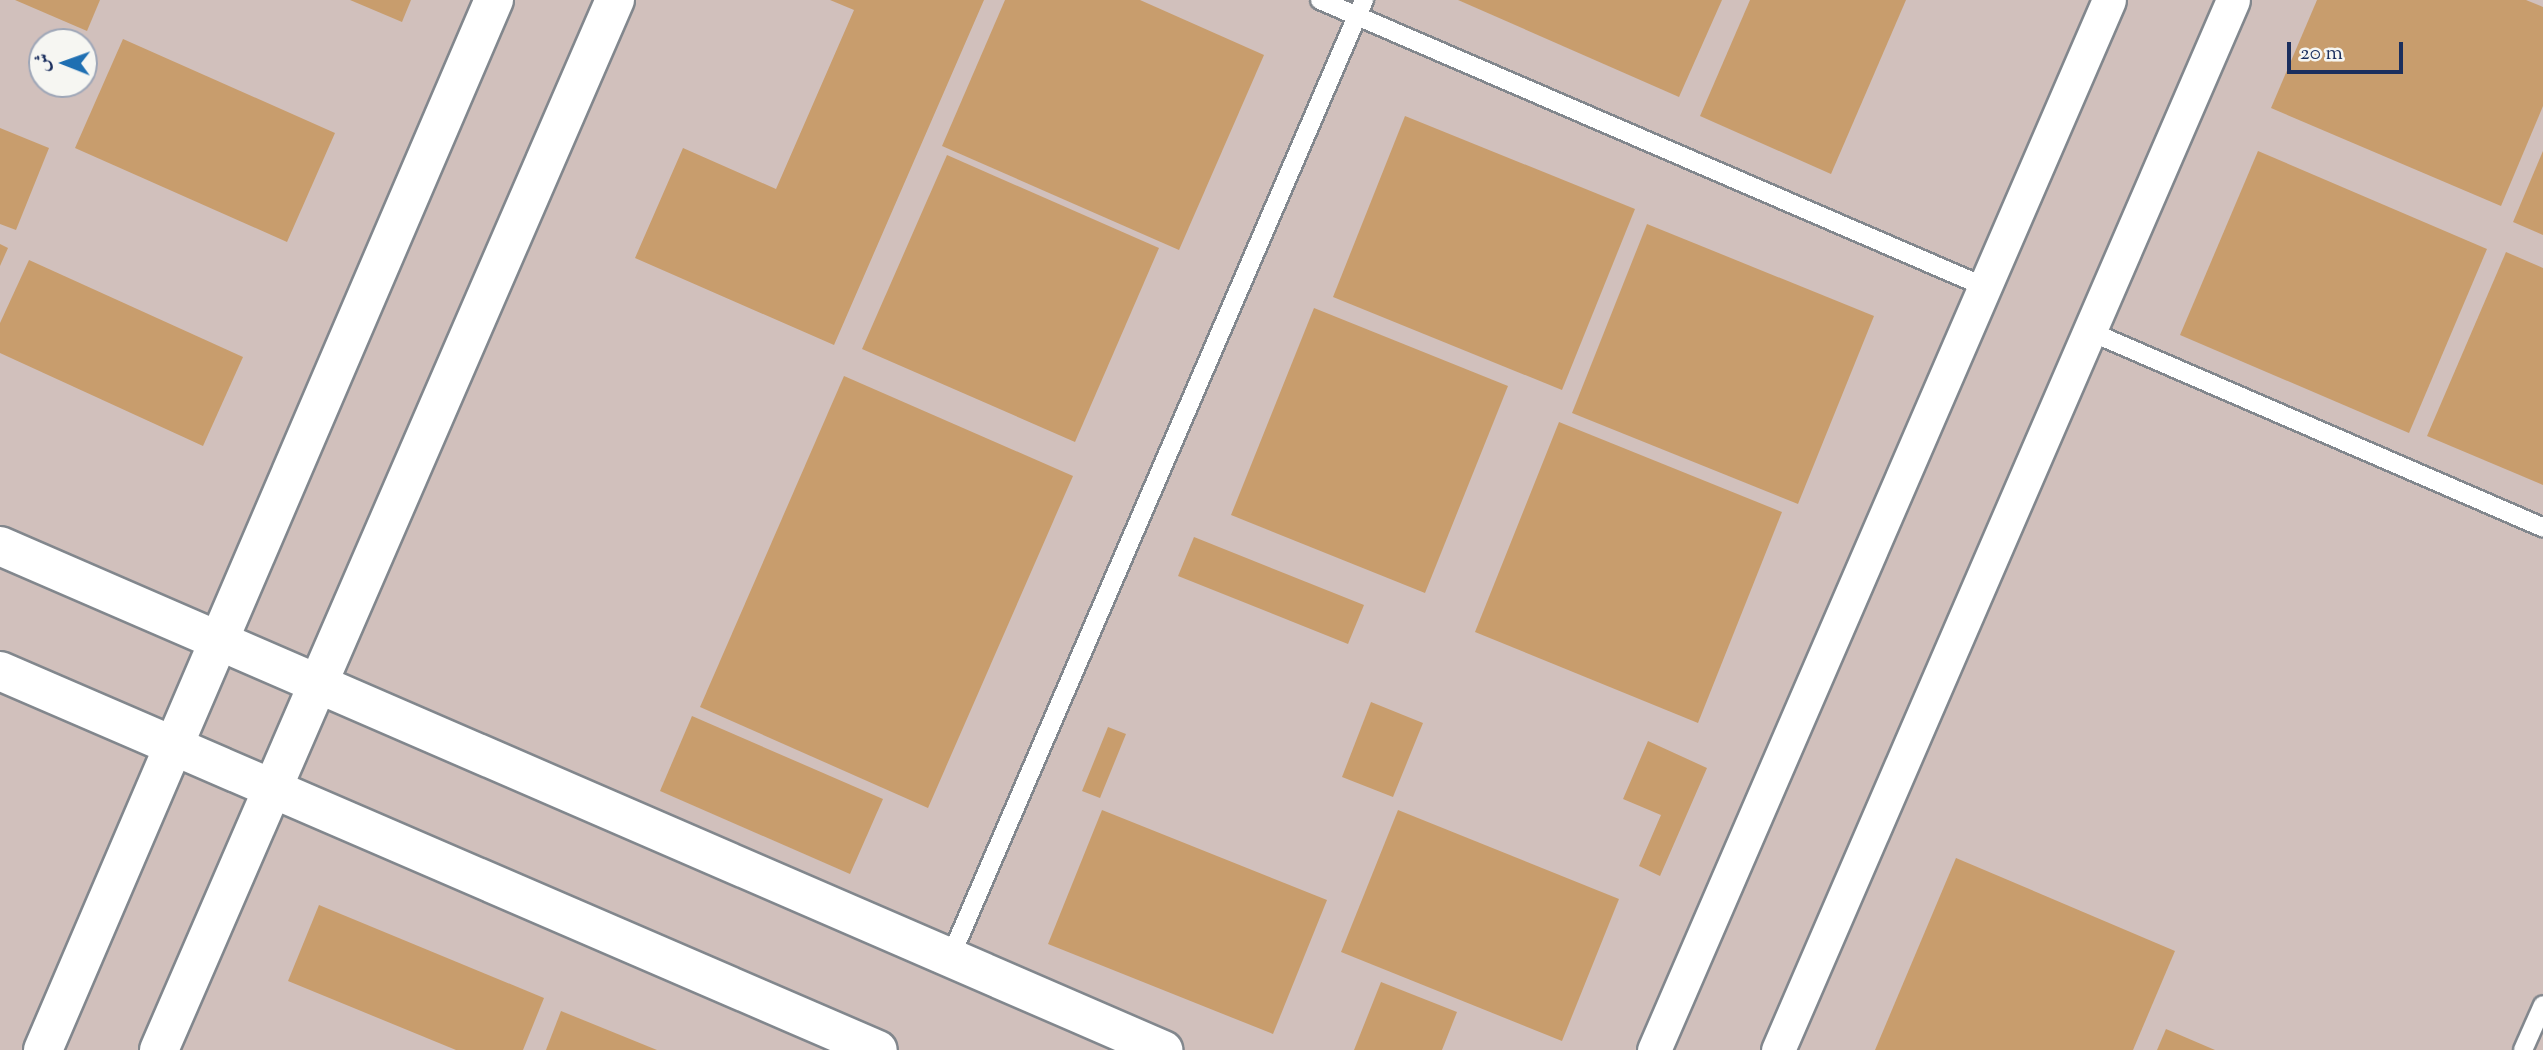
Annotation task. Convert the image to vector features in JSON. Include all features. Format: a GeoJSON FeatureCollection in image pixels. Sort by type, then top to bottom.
{"type":"FeatureCollection","features":[{"type":"Feature","properties":{"kind":"street"},"geometry":{"type":"LineString","coordinates":[[43,1050],[494,0]]}},
{"type":"Feature","properties":{"kind":"street"},"geometry":{"type":"LineString","coordinates":[[159,1050],[615,0]]}},
{"type":"Feature","properties":{"kind":"street"},"geometry":{"type":"LineString","coordinates":[[1654,1050],[2109,0]]}},
{"type":"Feature","properties":{"kind":"street"},"geometry":{"type":"LineString","coordinates":[[1778,1050],[2233,0]]}},
{"type":"Feature","properties":{"kind":"street"},"geometry":{"type":"LineString","coordinates":[[0,546],[1163,1050]]}},
{"type":"Feature","properties":{"kind":"street"},"geometry":{"type":"LineString","coordinates":[[0,671],[878,1050]]}},
{"type":"Feature","properties":{"kind":"lane"},"geometry":{"type":"LineString","coordinates":[[1320,0],[1361,8],[1985,287]]}},
{"type":"Feature","properties":{"kind":"lane"},"geometry":{"type":"LineString","coordinates":[[950,958],[1361,8]]}},
{"type":"Feature","properties":{"kind":"lane"},"geometry":{"type":"LineString","coordinates":[[2089,331],[2543,527]]}},
{"type":"Feature","properties":{"kind":"lane"},"geometry":{"type":"LineString","coordinates":[[2524,1050],[2543,1005]]}},
{"type":"Feature","properties":{"kind":"shaded area"},"geometry":{"type":"Polygon","coordinates":[[[0,0],[2543,0],[2543,1050],[0,1050],[0,0]]]}},
{"type":"Feature","properties":{"kind":"building"},"geometry":{"type":"Polygon","coordinates":[[[15,0],[100,0],[88,28],[80,28],[15,0]]]}},
{"type":"Feature","properties":{"kind":"building"},"geometry":{"type":"Polygon","coordinates":[[[350,0],[411,0],[402,22],[350,0]]]}},
{"type":"Feature","properties":{"kind":"building"},"geometry":{"type":"Polygon","coordinates":[[[830,0],[984,0],[834,345],[635,258],[683,148],[776,189],[854,10],[830,0]]]}},
{"type":"Feature","properties":{"kind":"building"},"geometry":{"type":"Polygon","coordinates":[[[1005,0],[1140,0],[1264,55],[1179,250],[942,146],[1005,0]]]}},
{"type":"Feature","properties":{"kind":"building"},"geometry":{"type":"Polygon","coordinates":[[[1458,0],[1722,0],[1679,97],[1458,0]]]}},
{"type":"Feature","properties":{"kind":"building"},"geometry":{"type":"Polygon","coordinates":[[[1750,0],[1906,0],[1831,174],[1700,116],[1750,0]]]}},
{"type":"Feature","properties":{"kind":"building"},"geometry":{"type":"Polygon","coordinates":[[[2317,0],[2526,0],[2543,7],[2543,106],[2501,206],[2271,108],[2317,0]]]}},
{"type":"Feature","properties":{"kind":"building"},"geometry":{"type":"Polygon","coordinates":[[[123,39],[335,133],[287,242],[75,148],[123,39]]]}},
{"type":"Feature","properties":{"kind":"building"},"geometry":{"type":"Polygon","coordinates":[[[1405,116],[1635,209],[1562,390],[1333,297],[1405,116]]]}},
{"type":"Feature","properties":{"kind":"building"},"geometry":{"type":"Polygon","coordinates":[[[0,128],[49,148],[16,230],[0,224],[0,128]]]}},
{"type":"Feature","properties":{"kind":"building"},"geometry":{"type":"Polygon","coordinates":[[[2258,151],[2487,249],[2409,433],[2180,335],[2258,151]]]}},
{"type":"Feature","properties":{"kind":"building"},"geometry":{"type":"Polygon","coordinates":[[[2543,151],[2543,235],[2513,222],[2543,151]]]}},
{"type":"Feature","properties":{"kind":"building"},"geometry":{"type":"Polygon","coordinates":[[[947,155],[1159,248],[1075,442],[862,349],[947,155]]]}},
{"type":"Feature","properties":{"kind":"building"},"geometry":{"type":"Polygon","coordinates":[[[1647,224],[1874,316],[1798,504],[1572,413],[1647,224]]]}},
{"type":"Feature","properties":{"kind":"building"},"geometry":{"type":"Polygon","coordinates":[[[0,244],[8,248],[0,266],[0,244]]]}},
{"type":"Feature","properties":{"kind":"building"},"geometry":{"type":"Polygon","coordinates":[[[2506,252],[2543,268],[2543,485],[2427,436],[2506,252]]]}},
{"type":"Feature","properties":{"kind":"building"},"geometry":{"type":"Polygon","coordinates":[[[29,260],[243,357],[203,446],[0,353],[0,323],[29,260]]]}},
{"type":"Feature","properties":{"kind":"building"},"geometry":{"type":"Polygon","coordinates":[[[1314,308],[1508,386],[1425,593],[1231,515],[1314,308]]]}},
{"type":"Feature","properties":{"kind":"building"},"geometry":{"type":"Polygon","coordinates":[[[844,376],[1073,476],[928,808],[700,707],[844,376]]]}},
{"type":"Feature","properties":{"kind":"building"},"geometry":{"type":"Polygon","coordinates":[[[1559,422],[1782,512],[1698,723],[1475,632],[1559,422]]]}},
{"type":"Feature","properties":{"kind":"building"},"geometry":{"type":"Polygon","coordinates":[[[1194,537],[1364,605],[1348,644],[1178,576],[1194,537]]]}},
{"type":"Feature","properties":{"kind":"building"},"geometry":{"type":"Polygon","coordinates":[[[1371,702],[1423,723],[1393,797],[1342,777],[1371,702]]]}},
{"type":"Feature","properties":{"kind":"building"},"geometry":{"type":"Polygon","coordinates":[[[692,716],[883,799],[850,874],[660,791],[692,716]]]}},
{"type":"Feature","properties":{"kind":"building"},"geometry":{"type":"Polygon","coordinates":[[[1108,727],[1126,734],[1100,798],[1082,791],[1108,727]]]}},
{"type":"Feature","properties":{"kind":"building"},"geometry":{"type":"Polygon","coordinates":[[[1648,741],[1707,768],[1660,876],[1639,866],[1661,815],[1623,799],[1648,741]]]}},
{"type":"Feature","properties":{"kind":"building"},"geometry":{"type":"Polygon","coordinates":[[[1102,810],[1327,900],[1273,1034],[1048,944],[1102,810]]]}},
{"type":"Feature","properties":{"kind":"building"},"geometry":{"type":"Polygon","coordinates":[[[1398,810],[1619,899],[1562,1041],[1341,952],[1398,810]]]}},
{"type":"Feature","properties":{"kind":"building"},"geometry":{"type":"Polygon","coordinates":[[[1956,858],[2175,951],[2133,1050],[1875,1050],[1956,858]]]}},
{"type":"Feature","properties":{"kind":"building"},"geometry":{"type":"Polygon","coordinates":[[[319,905],[544,998],[523,1050],[456,1050],[288,981],[319,905]]]}},
{"type":"Feature","properties":{"kind":"building"},"geometry":{"type":"Polygon","coordinates":[[[1381,982],[1457,1012],[1442,1050],[1354,1050],[1381,982]]]}},
{"type":"Feature","properties":{"kind":"building"},"geometry":{"type":"Polygon","coordinates":[[[561,1011],[657,1050],[546,1050],[561,1011]]]}},
{"type":"Feature","properties":{"kind":"building"},"geometry":{"type":"Polygon","coordinates":[[[2166,1029],[2215,1050],[2157,1050],[2166,1029]]]}}]}
